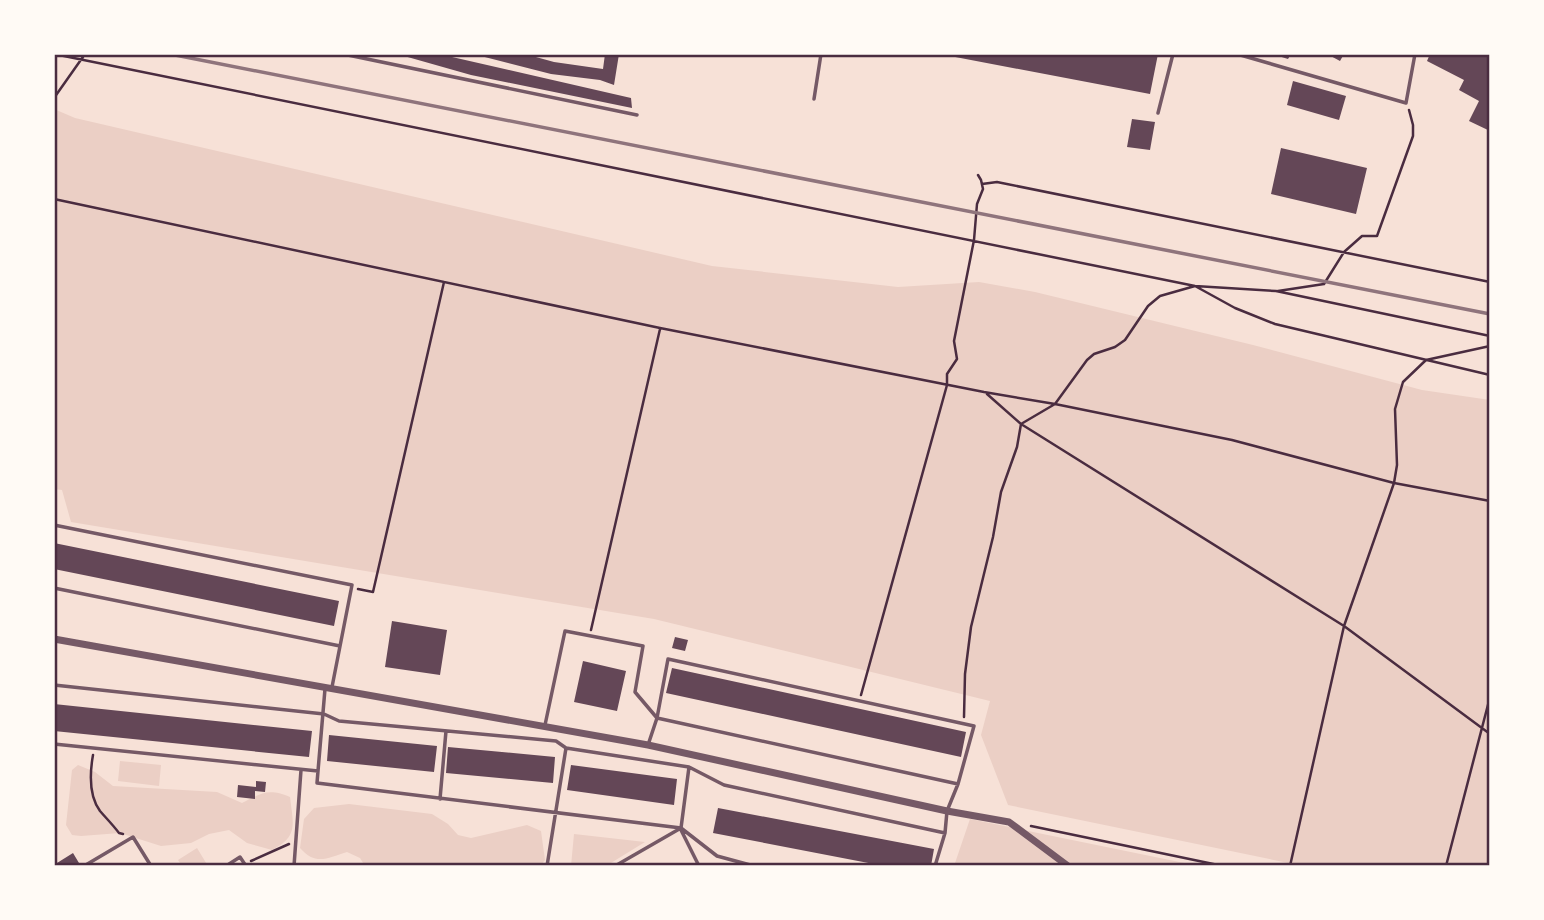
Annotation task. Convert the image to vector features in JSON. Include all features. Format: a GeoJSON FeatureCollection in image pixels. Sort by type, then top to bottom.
{"type":"FeatureCollection","features":[{"type":"Feature","properties":{"kind":"street"},"geometry":{"type":"LineString","coordinates":[[54,639],[648,745],[947,811],[1009,822],[1068,866]]}},
{"type":"Feature","properties":{"kind":"lane"},"geometry":{"type":"LineString","coordinates":[[343,54],[637,115]]}},
{"type":"Feature","properties":{"kind":"lane"},"geometry":{"type":"LineString","coordinates":[[814,99],[821,54]]}},
{"type":"Feature","properties":{"kind":"lane"},"geometry":{"type":"LineString","coordinates":[[1158,113],[1173,54]]}},
{"type":"Feature","properties":{"kind":"lane"},"geometry":{"type":"LineString","coordinates":[[1237,54],[1406,103],[1415,54]]}},
{"type":"Feature","properties":{"kind":"lane"},"geometry":{"type":"LineString","coordinates":[[54,525],[352,585],[324,714],[317,783],[681,828],[717,856],[754,866]]}},
{"type":"Feature","properties":{"kind":"lane"},"geometry":{"type":"LineString","coordinates":[[54,588],[340,646]]}},
{"type":"Feature","properties":{"kind":"lane"},"geometry":{"type":"LineString","coordinates":[[545,726],[565,631],[643,646],[635,692],[657,718],[958,785]]}},
{"type":"Feature","properties":{"kind":"lane"},"geometry":{"type":"LineString","coordinates":[[648,745],[657,718],[668,659],[974,726],[958,785],[947,811],[945,833],[935,866]]}},
{"type":"Feature","properties":{"kind":"lane"},"geometry":{"type":"LineString","coordinates":[[54,685],[324,714],[340,721],[556,741],[566,748],[690,768],[724,785],[945,833]]}},
{"type":"Feature","properties":{"kind":"lane"},"geometry":{"type":"LineString","coordinates":[[440,799],[447,731]]}},
{"type":"Feature","properties":{"kind":"lane"},"geometry":{"type":"LineString","coordinates":[[54,744],[318,771]]}},
{"type":"Feature","properties":{"kind":"lane"},"geometry":{"type":"LineString","coordinates":[[547,866],[566,748]]}},
{"type":"Feature","properties":{"kind":"lane"},"geometry":{"type":"LineString","coordinates":[[690,768],[681,828],[699,866]]}},
{"type":"Feature","properties":{"kind":"lane"},"geometry":{"type":"LineString","coordinates":[[294,866],[301,769]]}},
{"type":"Feature","properties":{"kind":"lane"},"geometry":{"type":"LineString","coordinates":[[615,866],[681,828]]}},
{"type":"Feature","properties":{"kind":"lane"},"geometry":{"type":"LineString","coordinates":[[84,866],[133,836],[151,866]]}},
{"type":"Feature","properties":{"kind":"lane"},"geometry":{"type":"LineString","coordinates":[[226,866],[240,858],[245,865]]}},
{"type":"Feature","properties":{"kind":"path"},"geometry":{"type":"LineString","coordinates":[[54,54],[1195,286],[1276,291],[1490,336]]}},
{"type":"Feature","properties":{"kind":"path"},"geometry":{"type":"LineString","coordinates":[[54,98],[85,54]]}},
{"type":"Feature","properties":{"kind":"path"},"geometry":{"type":"LineString","coordinates":[[1276,291],[1324,284],[1344,252],[1362,236],[1377,236],[1413,136],[1413,124],[1406,103]]}},
{"type":"Feature","properties":{"kind":"path"},"geometry":{"type":"LineString","coordinates":[[859,701],[947,384],[947,374],[957,359],[954,341],[974,240],[977,204],[983,189],[978,175]]}},
{"type":"Feature","properties":{"kind":"path"},"geometry":{"type":"LineString","coordinates":[[982,184],[997,182],[1490,282]]}},
{"type":"Feature","properties":{"kind":"path"},"geometry":{"type":"LineString","coordinates":[[54,200],[660,328],[1232,440],[1394,483],[1490,500]]}},
{"type":"Feature","properties":{"kind":"path"},"geometry":{"type":"LineString","coordinates":[[352,588],[373,592],[444,282]]}},
{"type":"Feature","properties":{"kind":"path"},"geometry":{"type":"LineString","coordinates":[[964,724],[965,674],[971,627],[1001,492],[1017,447],[1021,424],[1055,404],[1094,354],[1125,340],[1147,306],[1160,296],[1195,286],[1235,308],[1275,324],[1490,375]]}},
{"type":"Feature","properties":{"kind":"path"},"geometry":{"type":"LineString","coordinates":[[589,636],[660,328]]}},
{"type":"Feature","properties":{"kind":"path"},"geometry":{"type":"LineString","coordinates":[[1290,866],[1344,626],[1394,483],[1397,466],[1395,409],[1403,382],[1426,360],[1490,346]]}},
{"type":"Feature","properties":{"kind":"path"},"geometry":{"type":"LineString","coordinates":[[984,392],[1021,424],[1344,626],[1490,734]]}},
{"type":"Feature","properties":{"kind":"path"},"geometry":{"type":"LineString","coordinates":[[1446,866],[1490,697]]}},
{"type":"Feature","properties":{"kind":"path"},"geometry":{"type":"LineString","coordinates":[[92,748],[92,784],[98,809],[119,833],[133,836]]}},
{"type":"Feature","properties":{"kind":"path"},"geometry":{"type":"LineString","coordinates":[[1009,822],[1223,866]]}},
{"type":"Feature","properties":{"kind":"path"},"geometry":{"type":"LineString","coordinates":[[245,865],[296,841]]}},
{"type":"Feature","properties":{"kind":"shaded area"},"geometry":{"type":"Polygon","coordinates":[[[54,109],[75,118],[712,266],[898,287],[979,282],[1035,292],[1253,345],[1422,390],[1490,400],[1490,866],[1303,866],[1008,805],[981,735],[990,701],[654,619],[71,522],[62,490],[54,489],[54,109]]]}},
{"type":"Feature","properties":{"kind":"shaded area"},"geometry":{"type":"Polygon","coordinates":[[[120,761],[161,765],[159,786],[118,781],[120,761]]]}},
{"type":"Feature","properties":{"kind":"shaded area"},"geometry":{"type":"Polygon","coordinates":[[[78,765],[95,772],[113,786],[217,792],[242,803],[265,793],[282,794],[290,797],[292,828],[287,840],[272,850],[247,843],[229,830],[209,834],[191,843],[161,846],[120,833],[72,835],[66,825],[72,770],[78,765]]]}},
{"type":"Feature","properties":{"kind":"shaded area"},"geometry":{"type":"Polygon","coordinates":[[[349,804],[432,814],[448,824],[458,835],[471,838],[527,825],[541,831],[545,860],[540,866],[365,866],[360,858],[347,852],[322,859],[306,854],[300,848],[304,819],[314,808],[349,804]]]}},
{"type":"Feature","properties":{"kind":"shaded area"},"geometry":{"type":"Polygon","coordinates":[[[970,819],[1199,866],[954,866],[970,819]]]}},
{"type":"Feature","properties":{"kind":"shaded area"},"geometry":{"type":"Polygon","coordinates":[[[574,834],[645,842],[606,866],[571,866],[574,834]]]}},
{"type":"Feature","properties":{"kind":"shaded area"},"geometry":{"type":"Polygon","coordinates":[[[197,848],[208,866],[182,866],[178,860],[197,848]]]}},
{"type":"Feature","properties":{"kind":"building"},"geometry":{"type":"Polygon","coordinates":[[[397,54],[439,54],[631,98],[632,108],[471,75],[397,54]]]}},
{"type":"Feature","properties":{"kind":"building"},"geometry":{"type":"Polygon","coordinates":[[[473,54],[525,54],[554,62],[603,69],[605,54],[619,54],[614,85],[600,80],[551,74],[473,54]]]}},
{"type":"Feature","properties":{"kind":"building"},"geometry":{"type":"Polygon","coordinates":[[[1158,54],[1150,94],[950,56],[1158,54]]]}},
{"type":"Feature","properties":{"kind":"building"},"geometry":{"type":"Polygon","coordinates":[[[1272,54],[1291,54],[1288,59],[1272,54]]]}},
{"type":"Feature","properties":{"kind":"building"},"geometry":{"type":"Polygon","coordinates":[[[1327,54],[1344,54],[1340,61],[1327,54]]]}},
{"type":"Feature","properties":{"kind":"building"},"geometry":{"type":"Polygon","coordinates":[[[1430,54],[1490,54],[1490,131],[1469,121],[1479,101],[1459,90],[1464,80],[1427,61],[1430,54]]]}},
{"type":"Feature","properties":{"kind":"building"},"geometry":{"type":"Polygon","coordinates":[[[1293,81],[1346,96],[1339,120],[1287,105],[1293,81]]]}},
{"type":"Feature","properties":{"kind":"building"},"geometry":{"type":"Polygon","coordinates":[[[1132,119],[1155,122],[1150,150],[1127,147],[1132,119]]]}},
{"type":"Feature","properties":{"kind":"building"},"geometry":{"type":"Polygon","coordinates":[[[1281,148],[1367,168],[1356,214],[1271,194],[1281,148]]]}},
{"type":"Feature","properties":{"kind":"building"},"geometry":{"type":"Polygon","coordinates":[[[54,543],[339,601],[334,626],[54,569],[54,543]]]}},
{"type":"Feature","properties":{"kind":"building"},"geometry":{"type":"Polygon","coordinates":[[[392,621],[447,630],[440,675],[385,667],[392,621]]]}},
{"type":"Feature","properties":{"kind":"building"},"geometry":{"type":"Polygon","coordinates":[[[675,637],[688,640],[685,651],[672,648],[675,637]]]}},
{"type":"Feature","properties":{"kind":"building"},"geometry":{"type":"Polygon","coordinates":[[[583,661],[626,671],[617,711],[574,702],[583,661]]]}},
{"type":"Feature","properties":{"kind":"building"},"geometry":{"type":"Polygon","coordinates":[[[672,668],[966,732],[961,757],[666,693],[672,668]]]}},
{"type":"Feature","properties":{"kind":"building"},"geometry":{"type":"Polygon","coordinates":[[[54,704],[312,731],[309,757],[54,731],[54,704]]]}},
{"type":"Feature","properties":{"kind":"building"},"geometry":{"type":"Polygon","coordinates":[[[329,735],[437,746],[434,772],[327,761],[329,735]]]}},
{"type":"Feature","properties":{"kind":"building"},"geometry":{"type":"Polygon","coordinates":[[[448,747],[555,757],[553,783],[446,773],[448,747]]]}},
{"type":"Feature","properties":{"kind":"building"},"geometry":{"type":"Polygon","coordinates":[[[571,765],[677,779],[674,805],[567,790],[571,765]]]}},
{"type":"Feature","properties":{"kind":"building"},"geometry":{"type":"Polygon","coordinates":[[[256,781],[266,782],[265,792],[255,791],[255,799],[237,797],[238,785],[256,787],[256,781]]]}},
{"type":"Feature","properties":{"kind":"building"},"geometry":{"type":"Polygon","coordinates":[[[718,808],[934,849],[931,866],[884,866],[713,833],[718,808]]]}},
{"type":"Feature","properties":{"kind":"building"},"geometry":{"type":"Polygon","coordinates":[[[73,853],[79,863],[74,866],[58,866],[57,863],[73,853]]]}},
{"type":"Feature","properties":{"kind":"railway"},"geometry":{"type":"LineString","coordinates":[[170,54],[1490,314]]}}]}
